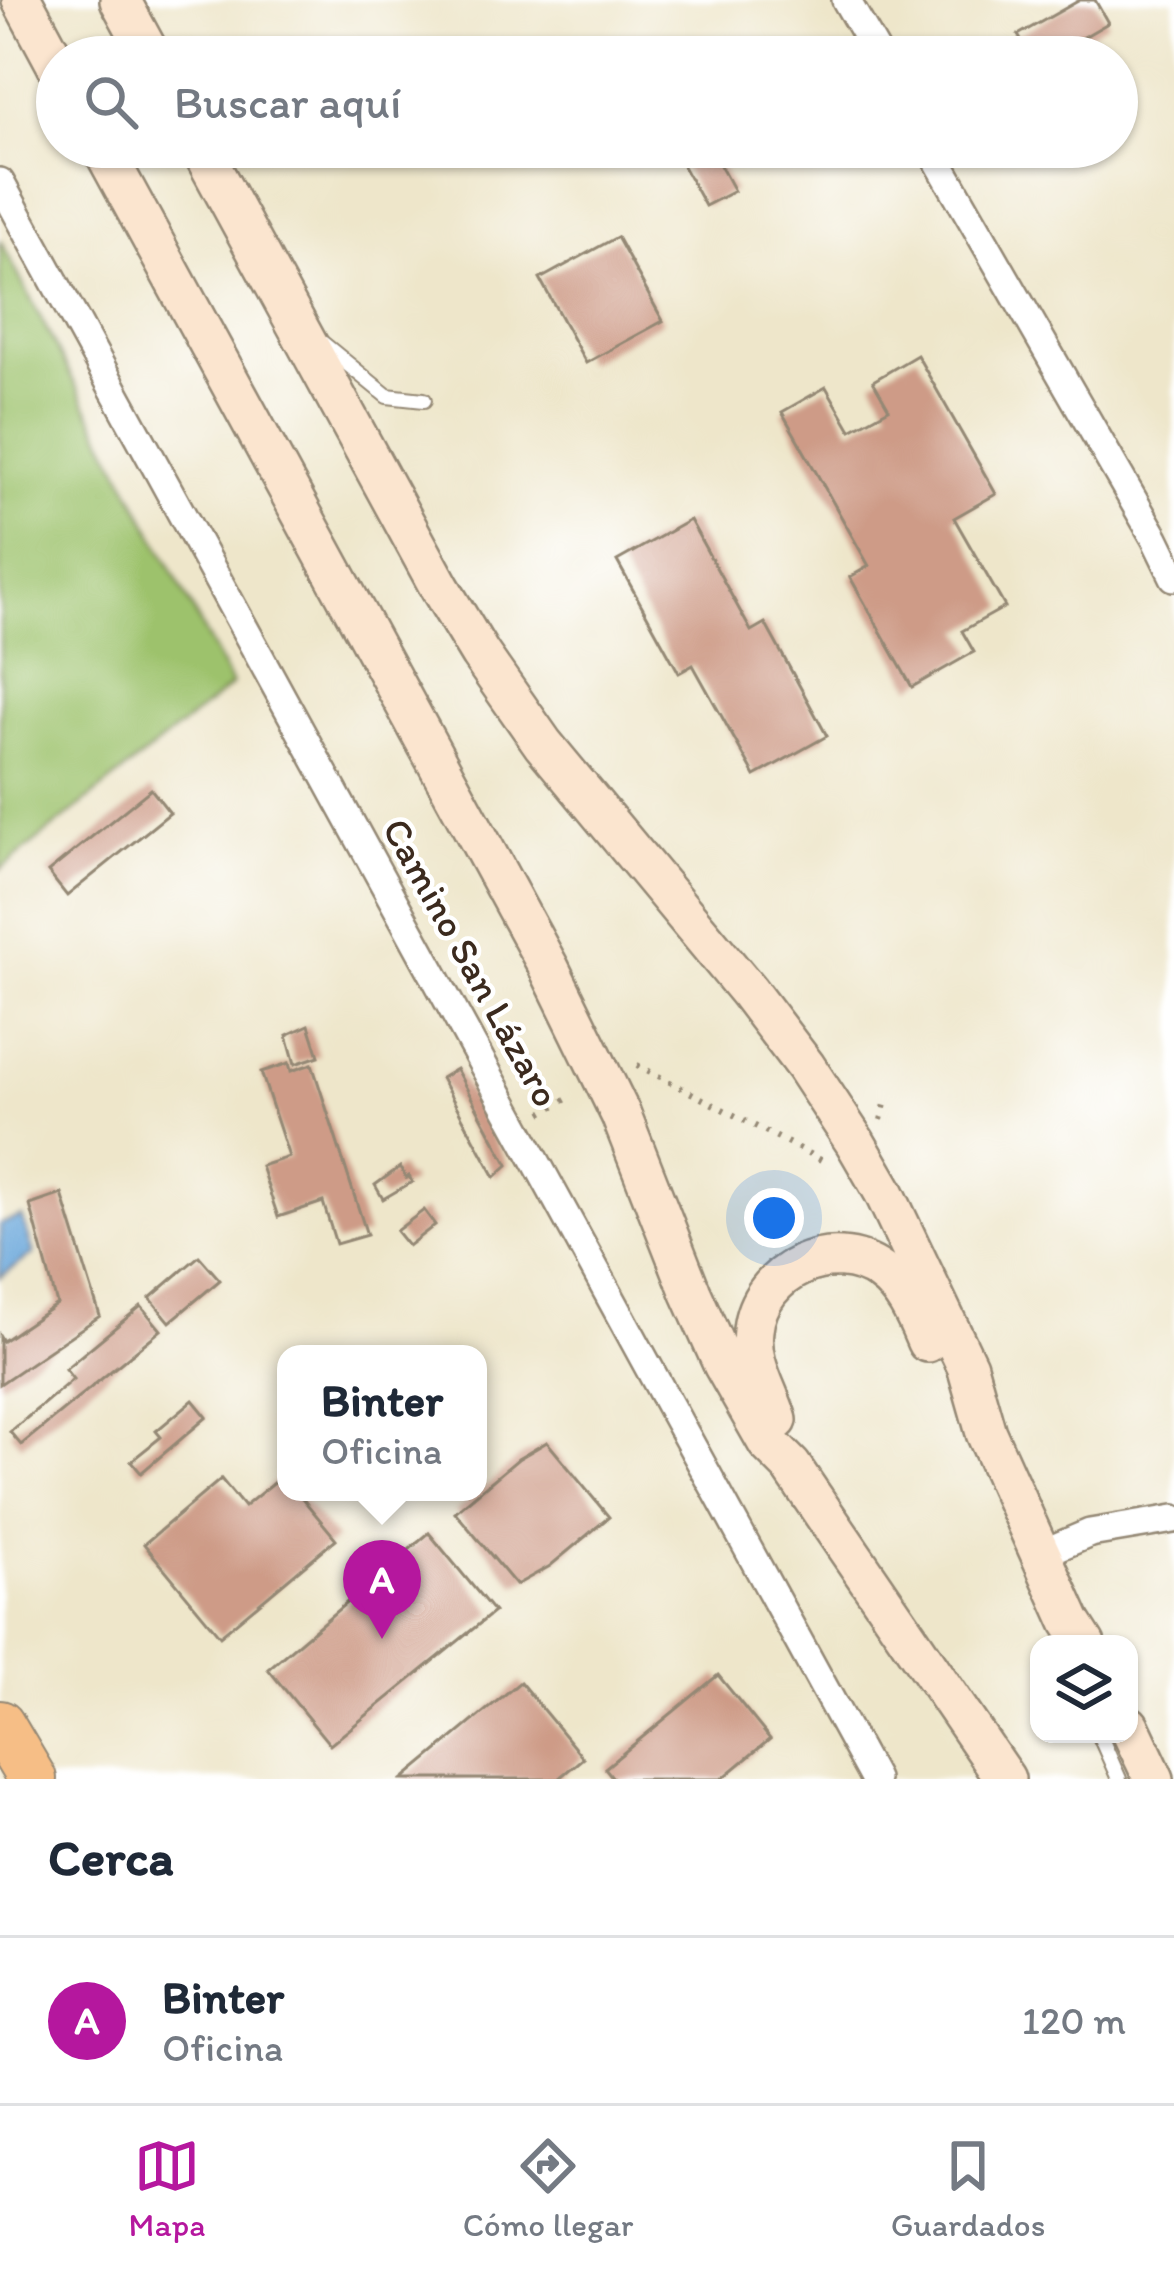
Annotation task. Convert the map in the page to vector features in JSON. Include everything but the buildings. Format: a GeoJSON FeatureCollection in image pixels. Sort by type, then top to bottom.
{"type":"FeatureCollection","features":[{"type":"Feature","properties":{"kind":"highway"},"geometry":{"type":"LineString","coordinates":[[0,1725],[32,1779]]}},
{"type":"Feature","properties":{"kind":"main road"},"geometry":{"type":"LineString","coordinates":[[22,0],[41,36]]}},
{"type":"Feature","properties":{"kind":"main road"},"geometry":{"type":"LineString","coordinates":[[120,0],[140,36]]}},
{"type":"Feature","properties":{"kind":"main road"},"geometry":{"type":"LineString","coordinates":[[113,168],[537,946],[621,1115],[723,1364],[768,1443],[791,1466],[1005,1779]]}},
{"type":"Feature","properties":{"kind":"main road"},"geometry":{"type":"LineString","coordinates":[[211,168],[480,654],[543,744],[806,1066],[884,1192],[967,1366],[986,1433],[1076,1635]]}},
{"type":"Feature","properties":{"kind":"main road"},"geometry":{"type":"LineString","coordinates":[[791,1466],[755,1363],[753,1328],[776,1282],[817,1259],[850,1258],[892,1282],[905,1296],[943,1378],[986,1433]]}},
{"type":"Feature","properties":{"kind":"main road"},"geometry":{"type":"LineString","coordinates":[[1137,1743],[1154,1779]]}},
{"type":"Feature","properties":{"kind":"street"},"geometry":{"type":"LineString","coordinates":[[846,0],[867,36]]}},
{"type":"Feature","properties":{"kind":"street"},"geometry":{"type":"LineString","coordinates":[[942,168],[1174,577]]}},
{"type":"Feature","properties":{"kind":"street","name":"Camino San Lázaro"},"geometry":{"type":"LineString","coordinates":[[0,182],[874,1779]]}},
{"type":"Feature","properties":{"kind":"street"},"geometry":{"type":"LineString","coordinates":[[1041,1554],[1090,1533],[1174,1519]]}},
{"type":"Feature","properties":{"kind":"lane"},"geometry":{"type":"LineString","coordinates":[[293,318],[387,396],[424,400]]}},
{"type":"Feature","properties":{"kind":"lane"},"geometry":{"type":"LineString","coordinates":[[1103,1743],[1119,1779]]}},
{"type":"Feature","properties":{"kind":"path"},"geometry":{"type":"LineString","coordinates":[[517,1126],[635,1064],[823,1161],[878,1130],[886,1100]]}},
{"type":"Feature","properties":{"kind":"green space"},"geometry":{"type":"Polygon","coordinates":[[[0,240],[232,685],[0,870],[0,240]]]}},
{"type":"Feature","properties":{"kind":"water"},"geometry":{"type":"Polygon","coordinates":[[[22,1217],[34,1254],[0,1277],[0,1224],[22,1217]]]}},
{"type":"Feature","properties":{"kind":"place","name":"Binter"},"geometry":{"type":"Point","coordinates":[382,1639]}}]}
